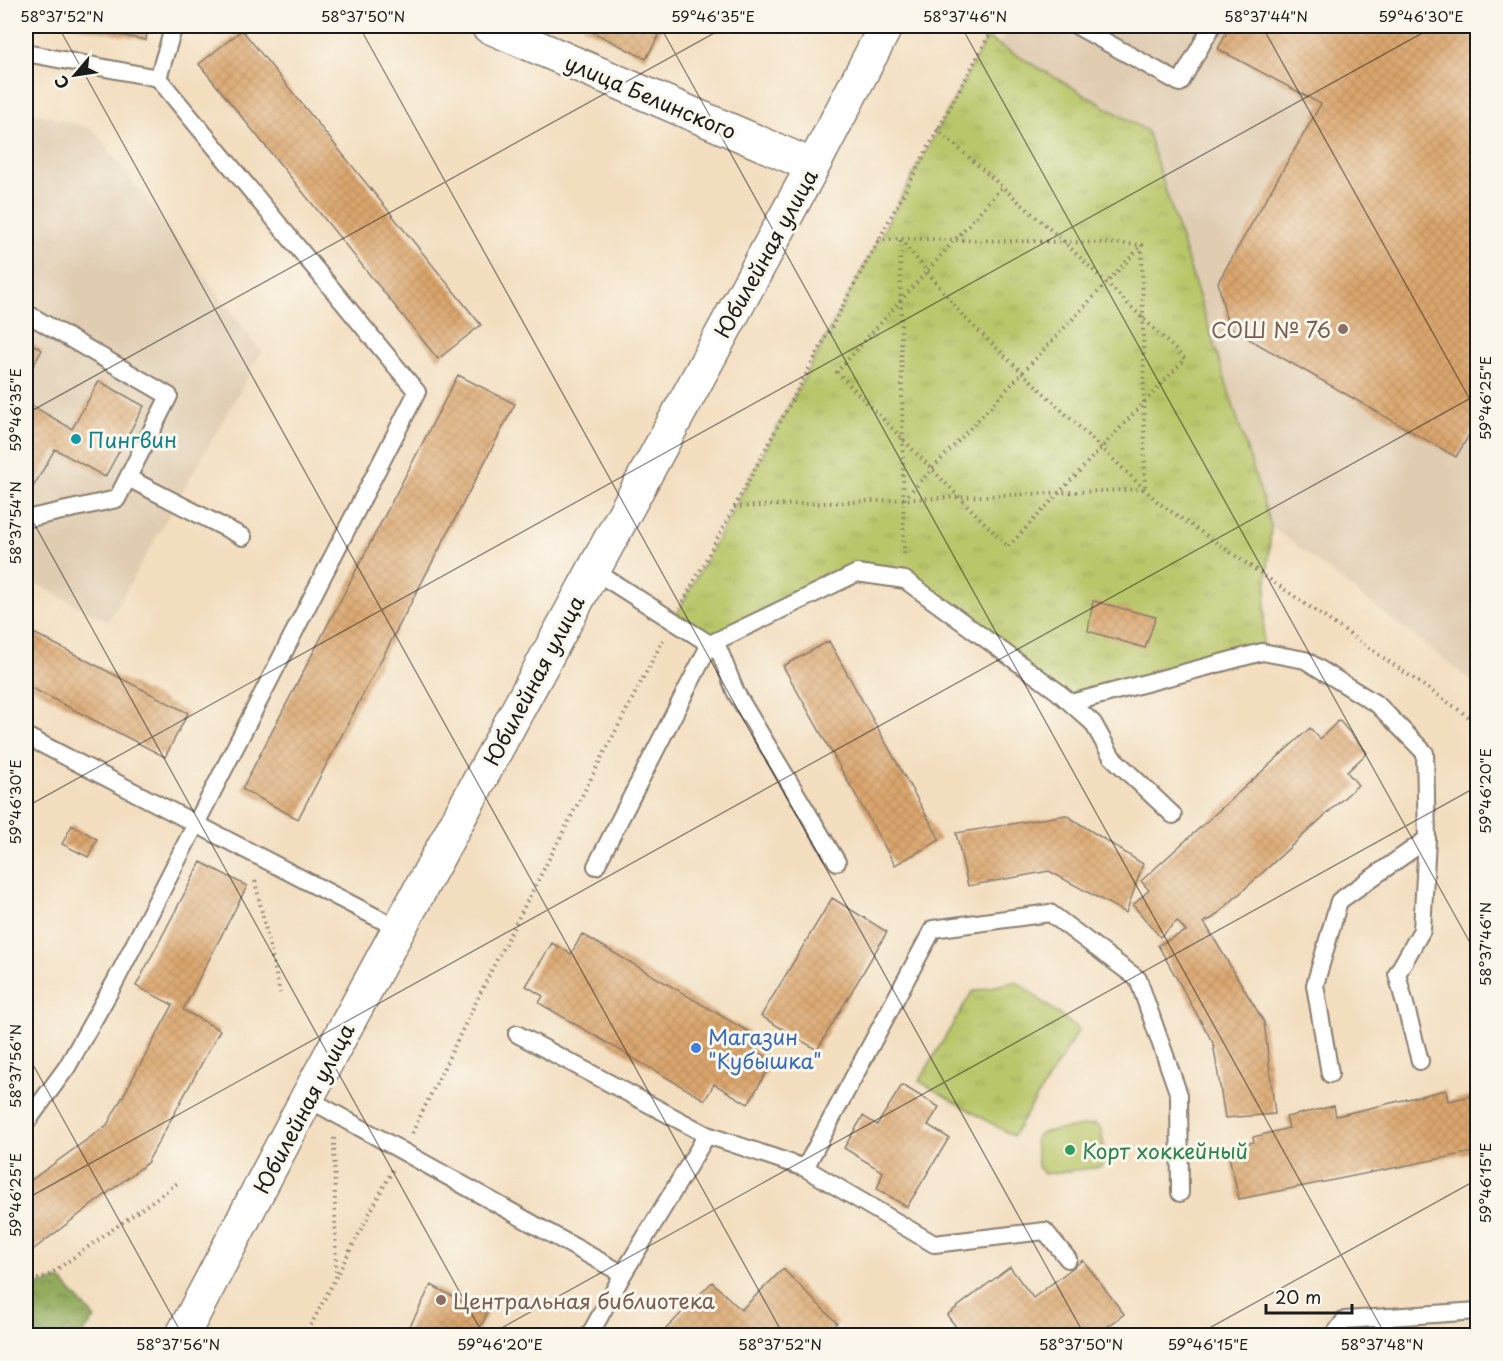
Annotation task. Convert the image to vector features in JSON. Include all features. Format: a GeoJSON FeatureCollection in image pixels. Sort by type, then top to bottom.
{"type":"FeatureCollection","features":[{"type":"Feature","properties":{"kind":"street","name":"улица Белинского"},"geometry":{"type":"LineString","coordinates":[[488,26],[813,166]]}},
{"type":"Feature","properties":{"kind":"street","name":"Юбилейная улица"},"geometry":{"type":"LineString","coordinates":[[182,1335],[320,1106],[399,928],[813,166],[886,26]]}},
{"type":"Feature","properties":{"kind":"lane"},"geometry":{"type":"LineString","coordinates":[[158,78],[174,26]]}},
{"type":"Feature","properties":{"kind":"lane"},"geometry":{"type":"LineString","coordinates":[[1077,26],[1180,83],[1212,26]]}},
{"type":"Feature","properties":{"kind":"lane"},"geometry":{"type":"LineString","coordinates":[[26,53],[158,78],[417,392],[115,982],[67,1067],[26,1123]]}},
{"type":"Feature","properties":{"kind":"lane"},"geometry":{"type":"LineString","coordinates":[[26,313],[169,396],[117,499],[30,518],[26,516]]}},
{"type":"Feature","properties":{"kind":"lane"},"geometry":{"type":"LineString","coordinates":[[128,478],[243,537]]}},
{"type":"Feature","properties":{"kind":"lane"},"geometry":{"type":"LineString","coordinates":[[593,570],[719,650],[736,693],[837,862]]}},
{"type":"Feature","properties":{"kind":"lane"},"geometry":{"type":"LineString","coordinates":[[596,866],[710,644],[857,573],[905,580],[1071,703],[1093,723],[1112,757],[1173,815]]}},
{"type":"Feature","properties":{"kind":"lane"},"geometry":{"type":"LineString","coordinates":[[1071,703],[1262,652],[1305,660],[1378,705],[1425,753],[1427,839],[1422,930],[1397,974],[1420,1061]]}},
{"type":"Feature","properties":{"kind":"lane"},"geometry":{"type":"LineString","coordinates":[[26,736],[399,928]]}},
{"type":"Feature","properties":{"kind":"lane"},"geometry":{"type":"LineString","coordinates":[[1330,1074],[1315,986],[1339,901],[1427,839]]}},
{"type":"Feature","properties":{"kind":"lane"},"geometry":{"type":"LineString","coordinates":[[805,1168],[933,929],[1050,913],[1138,979],[1179,1095],[1180,1193]]}},
{"type":"Feature","properties":{"kind":"lane"},"geometry":{"type":"LineString","coordinates":[[517,1034],[707,1135],[805,1168],[934,1244],[1045,1231],[1068,1259]]}},
{"type":"Feature","properties":{"kind":"lane"},"geometry":{"type":"LineString","coordinates":[[320,1106],[623,1274]]}},
{"type":"Feature","properties":{"kind":"lane"},"geometry":{"type":"LineString","coordinates":[[589,1335],[707,1135]]}},
{"type":"Feature","properties":{"kind":"lane"},"geometry":{"type":"LineString","coordinates":[[1333,1335],[1345,1320],[1478,1311]]}},
{"type":"Feature","properties":{"kind":"lane"},"geometry":{"type":"LineString","coordinates":[[1384,1317],[1386,1335]]}},
{"type":"Feature","properties":{"kind":"path"},"geometry":{"type":"LineString","coordinates":[[305,1335],[403,1152],[502,951],[733,507],[994,26]]}},
{"type":"Feature","properties":{"kind":"path"},"geometry":{"type":"LineString","coordinates":[[937,129],[1062,240],[1185,359],[1008,547],[837,372],[1002,188]]}},
{"type":"Feature","properties":{"kind":"path"},"geometry":{"type":"LineString","coordinates":[[878,241],[900,238],[954,241],[1062,240],[1142,245]]}},
{"type":"Feature","properties":{"kind":"path"},"geometry":{"type":"LineString","coordinates":[[900,238],[963,316],[1159,503],[1478,723]]}},
{"type":"Feature","properties":{"kind":"path"},"geometry":{"type":"LineString","coordinates":[[900,238],[905,580]]}},
{"type":"Feature","properties":{"kind":"path"},"geometry":{"type":"LineString","coordinates":[[904,500],[1142,245]]}},
{"type":"Feature","properties":{"kind":"path"},"geometry":{"type":"LineString","coordinates":[[1142,245],[1145,489]]}},
{"type":"Feature","properties":{"kind":"path"},"geometry":{"type":"LineString","coordinates":[[733,507],[1145,489]]}},
{"type":"Feature","properties":{"kind":"path"},"geometry":{"type":"LineString","coordinates":[[248,851],[280,993]]}},
{"type":"Feature","properties":{"kind":"path"},"geometry":{"type":"LineString","coordinates":[[320,1106],[336,1277]]}},
{"type":"Feature","properties":{"kind":"path"},"geometry":{"type":"LineString","coordinates":[[26,1282],[49,1275],[179,1182]]}},
{"type":"Feature","properties":{"kind":"shaded area","name":"СОШ № 76"},"geometry":{"type":"Polygon","coordinates":[[[1009,26],[1477,26],[1477,685],[1271,526],[1147,131],[996,49],[1009,26]]]}},
{"type":"Feature","properties":{"kind":"shaded area"},"geometry":{"type":"Polygon","coordinates":[[[26,111],[93,129],[262,352],[108,622],[26,578],[26,111]]]}},
{"type":"Feature","properties":{"kind":"green space"},"geometry":{"type":"Polygon","coordinates":[[[987,38],[1147,131],[1271,526],[1262,652],[1071,703],[905,580],[857,573],[710,644],[673,621],[987,38]]]}},
{"type":"Feature","properties":{"kind":"green space"},"geometry":{"type":"Polygon","coordinates":[[[1016,981],[1079,1030],[1013,1136],[919,1081],[972,992],[1016,981]]]}},
{"type":"Feature","properties":{"kind":"green space","name":"Корт хоккейный"},"geometry":{"type":"Polygon","coordinates":[[[1095,1124],[1101,1129],[1106,1160],[1100,1167],[1044,1174],[1038,1166],[1035,1140],[1040,1133],[1095,1124]]]}},
{"type":"Feature","properties":{"kind":"green space"},"geometry":{"type":"Polygon","coordinates":[[[60,1279],[95,1318],[82,1335],[26,1335],[26,1289],[60,1279]]]}},
{"type":"Feature","properties":{"kind":"building"},"geometry":{"type":"Polygon","coordinates":[[[70,26],[148,26],[146,40],[70,26]]]}},
{"type":"Feature","properties":{"kind":"building"},"geometry":{"type":"Polygon","coordinates":[[[581,26],[664,26],[646,59],[581,26]]]}},
{"type":"Feature","properties":{"kind":"building"},"geometry":{"type":"Polygon","coordinates":[[[1230,26],[1478,26],[1478,420],[1456,457],[1228,327],[1218,282],[1321,104],[1218,49],[1230,26]]]}},
{"type":"Feature","properties":{"kind":"building"},"geometry":{"type":"Polygon","coordinates":[[[242,30],[481,325],[438,359],[199,64],[242,30]]]}},
{"type":"Feature","properties":{"kind":"building"},"geometry":{"type":"Polygon","coordinates":[[[26,340],[42,350],[26,379],[26,340]]]}},
{"type":"Feature","properties":{"kind":"building"},"geometry":{"type":"Polygon","coordinates":[[[458,375],[515,404],[298,819],[242,789],[458,375]]]}},
{"type":"Feature","properties":{"kind":"building","name":"Пингвин"},"geometry":{"type":"Polygon","coordinates":[[[99,381],[144,406],[105,477],[55,449],[28,496],[26,495],[26,402],[72,429],[99,381]]]}},
{"type":"Feature","properties":{"kind":"building"},"geometry":{"type":"Polygon","coordinates":[[[1093,601],[1156,617],[1145,648],[1088,631],[1093,601]]]}},
{"type":"Feature","properties":{"kind":"building"},"geometry":{"type":"Polygon","coordinates":[[[26,629],[188,713],[165,757],[26,685],[26,629]]]}},
{"type":"Feature","properties":{"kind":"building"},"geometry":{"type":"Polygon","coordinates":[[[829,641],[940,840],[895,865],[783,666],[829,641]]]}},
{"type":"Feature","properties":{"kind":"building"},"geometry":{"type":"Polygon","coordinates":[[[1339,720],[1367,753],[1347,772],[1358,785],[1213,918],[1204,922],[1264,1022],[1275,1114],[1225,1118],[1213,1043],[1158,945],[1186,931],[1177,921],[1160,937],[1133,905],[1149,890],[1141,881],[1310,728],[1320,739],[1339,720]]]}},
{"type":"Feature","properties":{"kind":"building"},"geometry":{"type":"Polygon","coordinates":[[[1066,815],[1143,864],[1126,913],[1049,871],[968,886],[956,833],[1066,815]]]}},
{"type":"Feature","properties":{"kind":"building"},"geometry":{"type":"Polygon","coordinates":[[[72,825],[97,839],[88,857],[62,844],[72,825]]]}},
{"type":"Feature","properties":{"kind":"building"},"geometry":{"type":"Polygon","coordinates":[[[201,862],[247,886],[183,1010],[220,1030],[147,1163],[26,1255],[26,1184],[107,1125],[173,1005],[136,986],[201,862]]]}},
{"type":"Feature","properties":{"kind":"building"},"geometry":{"type":"Polygon","coordinates":[[[832,898],[887,932],[817,1050],[761,1016],[832,898]]]}},
{"type":"Feature","properties":{"kind":"building"},"geometry":{"type":"Polygon","coordinates":[[[582,934],[749,1032],[743,1043],[773,1061],[748,1104],[714,1084],[705,1100],[539,1003],[543,996],[526,986],[552,943],[571,954],[582,934]]]}},
{"type":"Feature","properties":{"kind":"building"},"geometry":{"type":"Polygon","coordinates":[[[902,1085],[939,1107],[928,1125],[949,1138],[907,1207],[877,1189],[883,1172],[844,1148],[863,1116],[877,1125],[902,1085]]]}},
{"type":"Feature","properties":{"kind":"building"},"geometry":{"type":"Polygon","coordinates":[[[1446,1090],[1448,1101],[1476,1095],[1478,1151],[1239,1199],[1227,1148],[1254,1142],[1253,1137],[1289,1128],[1286,1117],[1334,1106],[1336,1116],[1446,1090]]]}},
{"type":"Feature","properties":{"kind":"building"},"geometry":{"type":"Polygon","coordinates":[[[1083,1260],[1124,1314],[1096,1336],[1040,1336],[1037,1331],[1032,1336],[963,1336],[947,1315],[1010,1267],[1033,1298],[1083,1260]]]}},
{"type":"Feature","properties":{"kind":"building"},"geometry":{"type":"Polygon","coordinates":[[[783,1269],[837,1323],[824,1336],[659,1336],[712,1282],[741,1310],[783,1269]]]}},
{"type":"Feature","properties":{"kind":"building","name":"Центральная библиотека"},"geometry":{"type":"Polygon","coordinates":[[[431,1285],[487,1314],[476,1336],[405,1336],[431,1285]]]}},
{"type":"Feature","properties":{"kind":"place","name":"СОШ № 76"},"geometry":{"type":"Point","coordinates":[1343,329]}},
{"type":"Feature","properties":{"kind":"place","name":"Пингвин"},"geometry":{"type":"Point","coordinates":[76,439]}},
{"type":"Feature","properties":{"kind":"place","name":"Магазин \"Кубышка\""},"geometry":{"type":"Point","coordinates":[696,1048]}},
{"type":"Feature","properties":{"kind":"place","name":"Корт хоккейный"},"geometry":{"type":"Point","coordinates":[1070,1150]}},
{"type":"Feature","properties":{"kind":"place","name":"Центральная библиотека"},"geometry":{"type":"Point","coordinates":[441,1300]}}]}
